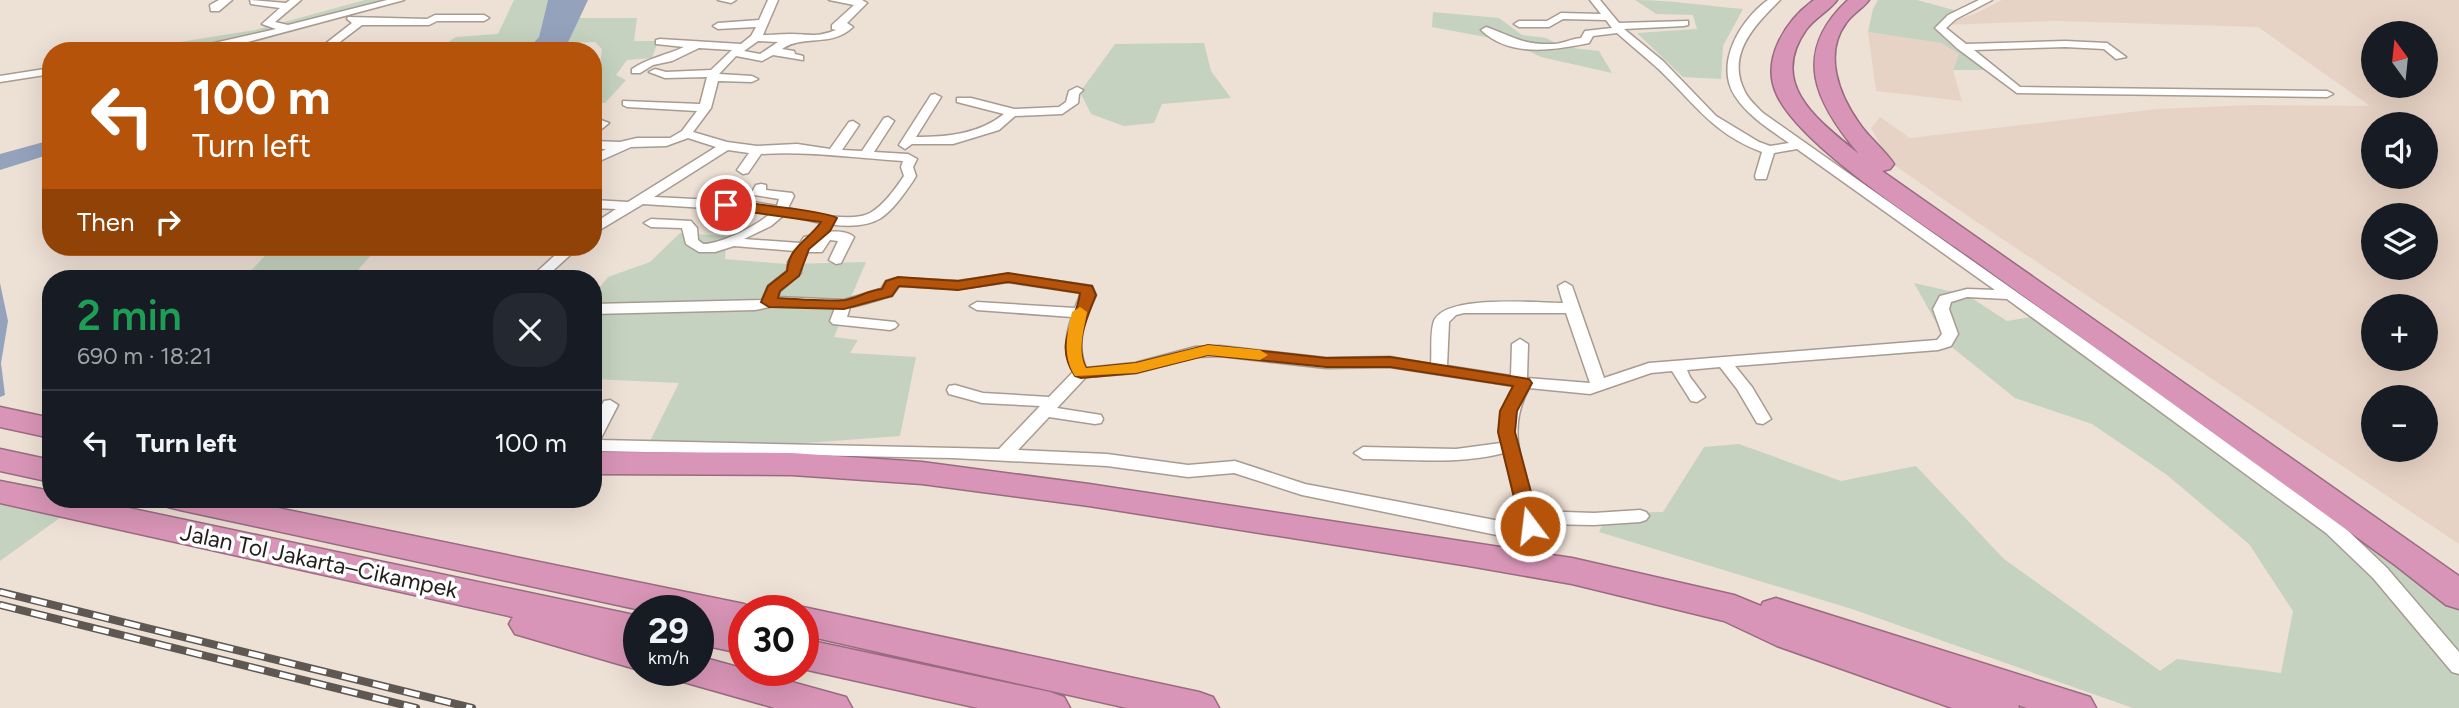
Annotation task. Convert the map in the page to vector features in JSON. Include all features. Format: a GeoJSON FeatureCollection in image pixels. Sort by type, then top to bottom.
{"type":"FeatureCollection","features":[{"type":"Feature","properties":{"kind":"highway"},"geometry":{"type":"LineString","coordinates":[[1827,0],[1799,23],[1784,53],[1783,66],[1787,93],[1801,114],[1824,136],[1900,196],[2409,556],[2459,595]]}},
{"type":"Feature","properties":{"kind":"highway"},"geometry":{"type":"LineString","coordinates":[[1859,0],[1845,12],[1827,40],[1824,59],[1827,89],[1837,110],[1852,131],[1889,172],[1928,203],[2459,572]]}},
{"type":"Feature","properties":{"kind":"highway"},"geometry":{"type":"LineString","coordinates":[[10,419],[42,426]]}},
{"type":"Feature","properties":{"kind":"highway"},"geometry":{"type":"LineString","coordinates":[[0,448],[42,456]]}},
{"type":"Feature","properties":{"kind":"highway"},"geometry":{"type":"LineString","coordinates":[[0,460],[42,469]]}},
{"type":"Feature","properties":{"kind":"highway"},"geometry":{"type":"LineString","coordinates":[[602,463],[792,464],[922,473],[1089,495],[1469,553],[1585,574],[1734,609],[1795,616],[2076,708]]}},
{"type":"Feature","properties":{"kind":"highway"},"geometry":{"type":"LineString","coordinates":[[0,472],[42,482]]}},
{"type":"Feature","properties":{"kind":"highway","name":"Jalan Tol Jakarta–Cikampek"},"geometry":{"type":"LineString","coordinates":[[0,492],[42,501]]}},
{"type":"Feature","properties":{"kind":"highway","name":"Jalan Tol Jakarta–Cikampek"},"geometry":{"type":"LineString","coordinates":[[75,508],[623,626]]}},
{"type":"Feature","properties":{"kind":"highway"},"geometry":{"type":"LineString","coordinates":[[158,508],[623,613]]}},
{"type":"Feature","properties":{"kind":"highway"},"geometry":{"type":"LineString","coordinates":[[223,508],[728,615]]}},
{"type":"Feature","properties":{"kind":"highway"},"geometry":{"type":"LineString","coordinates":[[286,508],[728,605]]}},
{"type":"Feature","properties":{"kind":"highway"},"geometry":{"type":"LineString","coordinates":[[490,597],[515,621],[623,651]]}},
{"type":"Feature","properties":{"kind":"highway"},"geometry":{"type":"LineString","coordinates":[[1734,609],[1791,636],[1999,708]]}},
{"type":"Feature","properties":{"kind":"highway"},"geometry":{"type":"LineString","coordinates":[[819,625],[1199,708]]}},
{"type":"Feature","properties":{"kind":"highway"},"geometry":{"type":"LineString","coordinates":[[819,634],[1156,708]]}},
{"type":"Feature","properties":{"kind":"highway"},"geometry":{"type":"LineString","coordinates":[[819,657],[1050,708]]}},
{"type":"Feature","properties":{"kind":"highway"},"geometry":{"type":"LineString","coordinates":[[819,671],[983,708]]}},
{"type":"Feature","properties":{"kind":"highway"},"geometry":{"type":"LineString","coordinates":[[714,676],[832,708]]}},
{"type":"Feature","properties":{"kind":"street"},"geometry":{"type":"LineString","coordinates":[[215,9],[214,7],[227,0]]}},
{"type":"Feature","properties":{"kind":"street"},"geometry":{"type":"LineString","coordinates":[[255,0],[264,4],[292,3]]}},
{"type":"Feature","properties":{"kind":"street"},"geometry":{"type":"LineString","coordinates":[[237,42],[399,0]]}},
{"type":"Feature","properties":{"kind":"street"},"geometry":{"type":"LineString","coordinates":[[723,1],[731,0]]}},
{"type":"Feature","properties":{"kind":"street"},"geometry":{"type":"LineString","coordinates":[[602,158],[631,143],[674,142],[686,134],[705,108],[714,75],[756,38],[773,0]]}},
{"type":"Feature","properties":{"kind":"street"},"geometry":{"type":"LineString","coordinates":[[756,38],[840,35],[848,27],[840,24],[862,4],[834,0]]}},
{"type":"Feature","properties":{"kind":"street"},"geometry":{"type":"LineString","coordinates":[[1595,0],[1613,23],[1659,63],[1701,110],[1755,145],[1769,150],[1798,145]]}},
{"type":"Feature","properties":{"kind":"street"},"geometry":{"type":"LineString","coordinates":[[1774,0],[1759,11],[1736,53],[1734,79],[1738,90],[1752,108],[1798,145],[2141,387],[2333,528],[2372,566],[2459,666]]}},
{"type":"Feature","properties":{"kind":"street"},"geometry":{"type":"LineString","coordinates":[[1987,0],[1952,17],[1940,28],[2017,90],[2327,94]]}},
{"type":"Feature","properties":{"kind":"street"},"geometry":{"type":"LineString","coordinates":[[292,3],[267,24],[294,27]]}},
{"type":"Feature","properties":{"kind":"street"},"geometry":{"type":"LineString","coordinates":[[1519,24],[1549,24],[1562,16],[1613,23],[1684,23]]}},
{"type":"Feature","properties":{"kind":"street"},"geometry":{"type":"LineString","coordinates":[[332,17],[359,22],[429,22]]}},
{"type":"Feature","properties":{"kind":"street"},"geometry":{"type":"LineString","coordinates":[[449,28],[424,27],[435,18],[484,18]]}},
{"type":"Feature","properties":{"kind":"street"},"geometry":{"type":"LineString","coordinates":[[1486,30],[1506,42],[1551,48],[1564,46],[1569,42],[1585,41],[1589,33],[1613,23],[1636,18]]}},
{"type":"Feature","properties":{"kind":"street"},"geometry":{"type":"LineString","coordinates":[[333,42],[359,22]]}},
{"type":"Feature","properties":{"kind":"street"},"geometry":{"type":"LineString","coordinates":[[718,26],[761,23]]}},
{"type":"Feature","properties":{"kind":"street"},"geometry":{"type":"LineString","coordinates":[[765,58],[787,37]]}},
{"type":"Feature","properties":{"kind":"street"},"geometry":{"type":"LineString","coordinates":[[660,42],[740,50],[765,58],[790,53],[790,56],[799,58]]}},
{"type":"Feature","properties":{"kind":"street"},"geometry":{"type":"LineString","coordinates":[[1962,47],[2065,44],[2107,46],[2120,57]]}},
{"type":"Feature","properties":{"kind":"street"},"geometry":{"type":"LineString","coordinates":[[636,71],[650,62],[668,59],[699,45]]}},
{"type":"Feature","properties":{"kind":"street"},"geometry":{"type":"LineString","coordinates":[[0,79],[42,72]]}},
{"type":"Feature","properties":{"kind":"street"},"geometry":{"type":"LineString","coordinates":[[656,72],[665,75],[714,75],[752,79]]}},
{"type":"Feature","properties":{"kind":"street"},"geometry":{"type":"LineString","coordinates":[[961,100],[974,101],[987,108],[1012,113],[1062,110],[1072,103],[1073,93],[1077,90]]}},
{"type":"Feature","properties":{"kind":"street"},"geometry":{"type":"LineString","coordinates":[[899,157],[935,97]]}},
{"type":"Feature","properties":{"kind":"street"},"geometry":{"type":"LineString","coordinates":[[627,103],[705,108]]}},
{"type":"Feature","properties":{"kind":"street"},"geometry":{"type":"LineString","coordinates":[[908,140],[944,142],[957,139],[997,126],[1012,113]]}},
{"type":"Feature","properties":{"kind":"street"},"geometry":{"type":"LineString","coordinates":[[867,153],[888,121]]}},
{"type":"Feature","properties":{"kind":"street"},"geometry":{"type":"LineString","coordinates":[[833,153],[853,125]]}},
{"type":"Feature","properties":{"kind":"street"},"geometry":{"type":"LineString","coordinates":[[602,204],[756,206],[830,218],[871,218],[900,192],[910,176],[907,167],[911,159],[797,148],[757,150],[726,146],[686,134]]}},
{"type":"Feature","properties":{"kind":"street"},"geometry":{"type":"LineString","coordinates":[[797,148],[807,136]]}},
{"type":"Feature","properties":{"kind":"street"},"geometry":{"type":"LineString","coordinates":[[602,145],[622,146]]}},
{"type":"Feature","properties":{"kind":"street"},"geometry":{"type":"LineString","coordinates":[[602,224],[726,146]]}},
{"type":"Feature","properties":{"kind":"street"},"geometry":{"type":"LineString","coordinates":[[743,170],[757,150]]}},
{"type":"Feature","properties":{"kind":"street"},"geometry":{"type":"LineString","coordinates":[[1761,176],[1769,150]]}},
{"type":"Feature","properties":{"kind":"street"},"geometry":{"type":"LineString","coordinates":[[733,242],[733,239],[745,233],[768,225],[782,212],[788,196],[761,194],[761,188]]}},
{"type":"Feature","properties":{"kind":"street"},"geometry":{"type":"LineString","coordinates":[[681,203],[658,223],[686,224],[691,241],[699,248],[715,248],[733,242],[817,248],[826,236],[847,237],[836,260]]}},
{"type":"Feature","properties":{"kind":"street"},"geometry":{"type":"LineString","coordinates":[[769,302],[773,289],[794,273],[795,262],[803,247],[825,228],[830,218]]}},
{"type":"Feature","properties":{"kind":"street"},"geometry":{"type":"LineString","coordinates":[[546,270],[562,256]]}},
{"type":"Feature","properties":{"kind":"street"},"geometry":{"type":"LineString","coordinates":[[602,309],[755,306],[769,302],[844,304],[866,299],[873,294],[887,293],[891,284],[898,282],[958,285],[1008,278],[1087,289],[1088,295],[1074,332],[1074,357],[1081,373]]}},
{"type":"Feature","properties":{"kind":"street"},"geometry":{"type":"LineString","coordinates":[[1564,286],[1599,387]]}},
{"type":"Feature","properties":{"kind":"street"},"geometry":{"type":"LineString","coordinates":[[1004,454],[1081,373],[1136,368],[1208,350],[1326,363],[1390,362],[1573,389],[1599,387],[1649,368],[1938,345],[1945,342],[1950,334],[1941,309],[1945,299],[1967,293],[2008,295]]}},
{"type":"Feature","properties":{"kind":"street"},"geometry":{"type":"LineString","coordinates":[[844,304],[838,321],[890,325]]}},
{"type":"Feature","properties":{"kind":"street"},"geometry":{"type":"LineString","coordinates":[[977,306],[1034,304],[1079,313]]}},
{"type":"Feature","properties":{"kind":"street"},"geometry":{"type":"LineString","coordinates":[[1439,371],[1441,322],[1444,315],[1452,310],[1573,308]]}},
{"type":"Feature","properties":{"kind":"street"},"geometry":{"type":"LineString","coordinates":[[602,445],[1004,454],[1107,460],[1188,471],[1235,467],[1302,489],[1516,533],[1529,530],[1507,432],[1508,411],[1521,382],[1517,371],[1520,344]]}},
{"type":"Feature","properties":{"kind":"street"},"geometry":{"type":"LineString","coordinates":[[1724,362],[1744,387],[1763,419]]}},
{"type":"Feature","properties":{"kind":"street"},"geometry":{"type":"LineString","coordinates":[[1678,366],[1682,378],[1696,397]]}},
{"type":"Feature","properties":{"kind":"street"},"geometry":{"type":"LineString","coordinates":[[955,390],[982,398],[1051,407],[1095,419]]}},
{"type":"Feature","properties":{"kind":"street"},"geometry":{"type":"LineString","coordinates":[[602,420],[610,405]]}},
{"type":"Feature","properties":{"kind":"street"},"geometry":{"type":"LineString","coordinates":[[1363,453],[1453,453],[1496,450],[1510,446]]}},
{"type":"Feature","properties":{"kind":"street"},"geometry":{"type":"LineString","coordinates":[[1528,517],[1594,519],[1640,516]]}},
{"type":"Feature","properties":{"kind":"shaded area"},"geometry":{"type":"Polygon","coordinates":[[[2002,0],[2459,0],[2459,544],[1890,162],[1871,128],[1880,117],[1910,138],[2157,109],[2253,105],[2370,106],[2258,27],[2056,21],[1943,25],[1977,13],[2002,0]]]}},
{"type":"Feature","properties":{"kind":"shaded area"},"geometry":{"type":"Polygon","coordinates":[[[1868,32],[1941,43],[1959,54],[1953,70],[1962,101],[1876,91],[1868,32]]]}},
{"type":"Feature","properties":{"kind":"green space"},"geometry":{"type":"Polygon","coordinates":[[[365,0],[393,0],[219,42],[180,42],[255,30],[365,0]]]}},
{"type":"Feature","properties":{"kind":"green space"},"geometry":{"type":"Polygon","coordinates":[[[514,0],[548,0],[539,37],[534,42],[448,42],[456,37],[498,34],[514,0]]]}},
{"type":"Feature","properties":{"kind":"green space"},"geometry":{"type":"Polygon","coordinates":[[[1635,0],[1743,9],[1723,46],[1721,79],[1683,77],[1637,33],[1697,29],[1693,15],[1656,14],[1635,0]]]}},
{"type":"Feature","properties":{"kind":"green space"},"geometry":{"type":"Polygon","coordinates":[[[1878,0],[1917,0],[1961,12],[1941,27],[1987,70],[1953,70],[1959,54],[1941,43],[1868,32],[1878,0]]]}},
{"type":"Feature","properties":{"kind":"green space"},"geometry":{"type":"Polygon","coordinates":[[[1433,12],[1499,18],[1522,35],[1546,38],[1563,47],[1599,51],[1612,73],[1541,57],[1507,41],[1432,27],[1433,12]]]}},
{"type":"Feature","properties":{"kind":"green space"},"geometry":{"type":"Polygon","coordinates":[[[579,18],[637,18],[634,41],[658,41],[652,58],[627,60],[616,75],[626,80],[605,103],[602,103],[602,42],[568,42],[579,18]]]}},
{"type":"Feature","properties":{"kind":"green space"},"geometry":{"type":"Polygon","coordinates":[[[1204,43],[1211,71],[1231,98],[1162,104],[1154,123],[1124,126],[1091,114],[1080,92],[1115,44],[1204,43]]]}},
{"type":"Feature","properties":{"kind":"green space"},"geometry":{"type":"Polygon","coordinates":[[[680,233],[727,236],[725,259],[786,264],[866,262],[834,337],[858,340],[850,353],[916,357],[900,436],[643,455],[679,383],[602,379],[602,285],[608,277],[650,262],[680,233]]]}},
{"type":"Feature","properties":{"kind":"green space"},"geometry":{"type":"Polygon","coordinates":[[[265,256],[370,256],[358,270],[252,270],[265,256]]]}},
{"type":"Feature","properties":{"kind":"green space"},"geometry":{"type":"Polygon","coordinates":[[[1914,283],[1967,295],[2007,321],[2055,313],[2459,607],[2459,708],[2133,708],[1855,610],[1599,532],[1608,513],[1663,512],[1704,447],[1739,444],[1841,481],[1916,466],[2004,559],[2160,671],[2177,659],[2281,673],[2293,611],[2249,544],[2167,475],[2092,424],[2015,398],[1948,344],[1914,283]]]}},
{"type":"Feature","properties":{"kind":"green space"},"geometry":{"type":"Polygon","coordinates":[[[0,492],[42,502],[42,508],[72,509],[0,561],[0,492]]]}},
{"type":"Feature","properties":{"kind":"water"},"geometry":{"type":"Polygon","coordinates":[[[548,0],[588,0],[568,42],[534,42],[539,37],[548,0]]]}},
{"type":"Feature","properties":{"kind":"water"},"geometry":{"type":"Polygon","coordinates":[[[42,142],[42,157],[0,170],[0,154],[42,142]]]}},
{"type":"Feature","properties":{"kind":"water"},"geometry":{"type":"Polygon","coordinates":[[[0,283],[8,321],[1,363],[5,395],[0,397],[0,283]]]}},
{"type":"Feature","properties":{"kind":"railway"},"geometry":{"type":"LineString","coordinates":[[0,592],[472,708]]}},
{"type":"Feature","properties":{"kind":"railway"},"geometry":{"type":"LineString","coordinates":[[0,605],[416,708]]}},
{"type":"Feature","properties":{"kind":"slow traffic"},"geometry":{"type":"LineString","coordinates":[[1080,312],[1074,332],[1074,361],[1081,373],[1136,368],[1208,350],[1260,355]]}},
{"type":"Feature","properties":{"kind":"route"},"geometry":{"type":"LineString","coordinates":[[726,205],[756,206],[793,215],[830,218],[825,228],[803,247],[795,262],[794,273],[773,289],[769,302],[844,304],[862,301],[873,294],[887,293],[891,284],[898,282],[958,285],[1008,278],[1087,289],[1088,295],[1074,332],[1074,361],[1081,373],[1136,368],[1208,350],[1326,363],[1390,362],[1524,383],[1508,411],[1507,432],[1530,526]]}}]}
